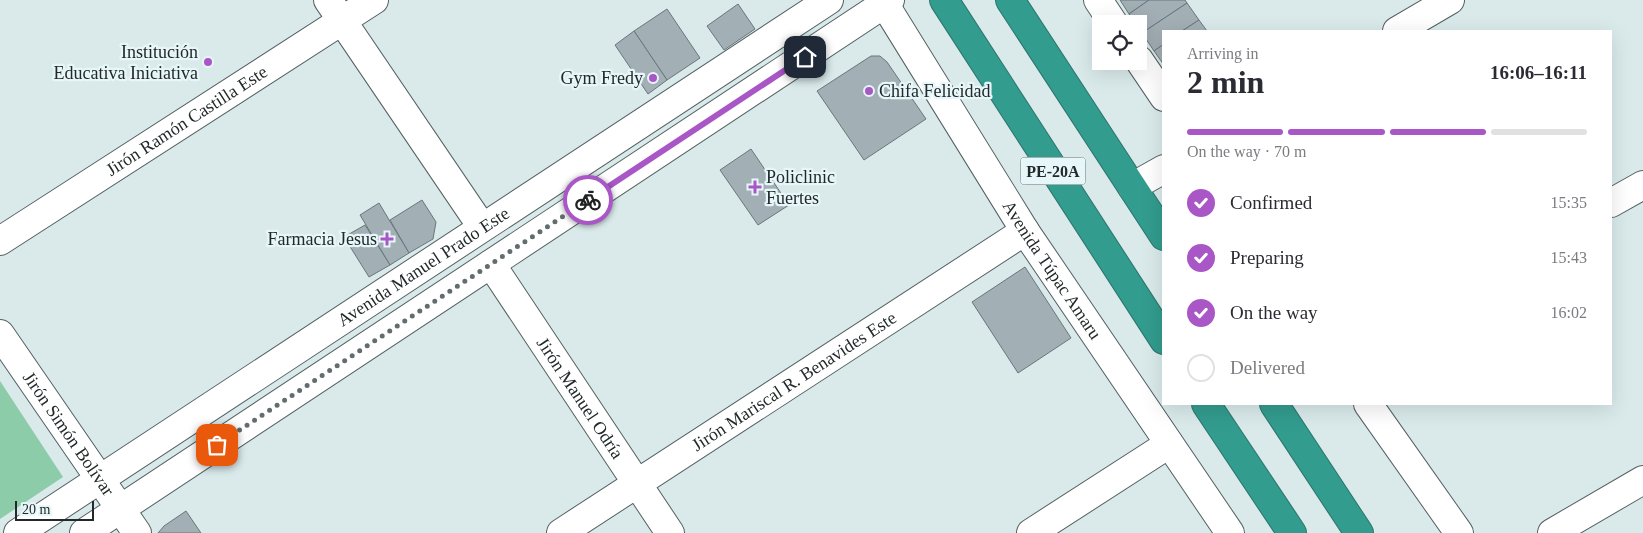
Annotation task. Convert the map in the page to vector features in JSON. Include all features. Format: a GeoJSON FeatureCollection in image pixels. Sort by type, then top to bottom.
{"type":"FeatureCollection","features":[{"type":"Feature","properties":{"kind":"highway","name":"PE-20A"},"geometry":{"type":"LineString","coordinates":[[944,0],[1162,337]]}},
{"type":"Feature","properties":{"kind":"highway","name":"PE-20A"},"geometry":{"type":"LineString","coordinates":[[1010,0],[1162,233]]}},
{"type":"Feature","properties":{"kind":"highway"},"geometry":{"type":"LineString","coordinates":[[1207,405],[1292,533]]}},
{"type":"Feature","properties":{"kind":"highway"},"geometry":{"type":"LineString","coordinates":[[1275,405],[1359,533]]}},
{"type":"Feature","properties":{"kind":"street","name":"Jirón Ramón Castilla Este"},"geometry":{"type":"LineString","coordinates":[[0,241],[335,10],[374,0]]}},
{"type":"Feature","properties":{"kind":"street","name":"Avenida Manuel Prado Este"},"geometry":{"type":"LineString","coordinates":[[18,533],[829,0]]}},
{"type":"Feature","properties":{"kind":"street"},"geometry":{"type":"LineString","coordinates":[[1098,0],[1108,15]]}},
{"type":"Feature","properties":{"kind":"street"},"geometry":{"type":"LineString","coordinates":[[1399,30],[1450,0]]}},
{"type":"Feature","properties":{"kind":"street","name":"Avenida Manuel Prado Este"},"geometry":{"type":"LineString","coordinates":[[84,533],[886,1]]}},
{"type":"Feature","properties":{"kind":"street","name":"Avenida Túpac Amaru"},"geometry":{"type":"LineString","coordinates":[[886,1],[1025,231],[1230,533]]}},
{"type":"Feature","properties":{"kind":"street"},"geometry":{"type":"LineString","coordinates":[[335,10],[482,228]]}},
{"type":"Feature","properties":{"kind":"street"},"geometry":{"type":"LineString","coordinates":[[1146,70],[1162,94]]}},
{"type":"Feature","properties":{"kind":"street"},"geometry":{"type":"LineString","coordinates":[[1132,187],[1162,170]]}},
{"type":"Feature","properties":{"kind":"street"},"geometry":{"type":"LineString","coordinates":[[1612,202],[1643,185]]}},
{"type":"Feature","properties":{"kind":"street","name":"Jirón Mariscal R. Benavides Este"},"geometry":{"type":"LineString","coordinates":[[561,533],[1025,231]]}},
{"type":"Feature","properties":{"kind":"street","name":"Jirón Manuel Odría"},"geometry":{"type":"LineString","coordinates":[[491,264],[670,533]]}},
{"type":"Feature","properties":{"kind":"street","name":"Jirón Simón Bolívar"},"geometry":{"type":"LineString","coordinates":[[0,334],[138,533]]}},
{"type":"Feature","properties":{"kind":"street"},"geometry":{"type":"LineString","coordinates":[[1369,405],[1459,533]]}},
{"type":"Feature","properties":{"kind":"street"},"geometry":{"type":"LineString","coordinates":[[1031,533],[1169,444]]}},
{"type":"Feature","properties":{"kind":"street"},"geometry":{"type":"LineString","coordinates":[[1552,533],[1643,480]]}},
{"type":"Feature","properties":{"kind":"green space"},"geometry":{"type":"Polygon","coordinates":[[[0,381],[63,477],[0,519],[0,381]]]}},
{"type":"Feature","properties":{"kind":"building"},"geometry":{"type":"Polygon","coordinates":[[[1120,0],[1149,0],[1129,14],[1120,0]]]}},
{"type":"Feature","properties":{"kind":"building"},"geometry":{"type":"Polygon","coordinates":[[[1149,0],[1185,0],[1187,3],[1147,30],[1147,15],[1129,14],[1149,0]]]}},
{"type":"Feature","properties":{"kind":"building"},"geometry":{"type":"Polygon","coordinates":[[[1187,3],[1199,20],[1184,30],[1162,30],[1162,45],[1154,51],[1147,40],[1147,30],[1187,3]]]}},
{"type":"Feature","properties":{"kind":"building"},"geometry":{"type":"Polygon","coordinates":[[[738,4],[755,29],[724,50],[707,26],[738,4]]]}},
{"type":"Feature","properties":{"kind":"building"},"geometry":{"type":"Polygon","coordinates":[[[667,9],[700,58],[667,80],[634,31],[667,9]]]}},
{"type":"Feature","properties":{"kind":"building"},"geometry":{"type":"Polygon","coordinates":[[[1199,20],[1206,30],[1184,30],[1199,20]]]}},
{"type":"Feature","properties":{"kind":"building"},"geometry":{"type":"Polygon","coordinates":[[[634,31],[667,80],[648,94],[615,45],[634,31]]]}},
{"type":"Feature","properties":{"kind":"building"},"geometry":{"type":"Polygon","coordinates":[[[1162,45],[1162,62],[1154,51],[1162,45]]]}},
{"type":"Feature","properties":{"kind":"building"},"geometry":{"type":"Polygon","coordinates":[[[871,56],[880,56],[887,62],[926,119],[864,160],[817,91],[871,56]]]}},
{"type":"Feature","properties":{"kind":"building","name":"Policlinic Fuertes"},"geometry":{"type":"Polygon","coordinates":[[[751,149],[789,205],[758,225],[720,170],[751,149]]]}},
{"type":"Feature","properties":{"kind":"building"},"geometry":{"type":"Polygon","coordinates":[[[422,200],[436,222],[433,239],[409,253],[390,220],[422,200]]]}},
{"type":"Feature","properties":{"kind":"building","name":"Farmacia Jesus"},"geometry":{"type":"Polygon","coordinates":[[[379,203],[409,253],[390,265],[360,215],[379,203]]]}},
{"type":"Feature","properties":{"kind":"building"},"geometry":{"type":"Polygon","coordinates":[[[365,225],[390,265],[369,277],[344,237],[365,225]]]}},
{"type":"Feature","properties":{"kind":"building"},"geometry":{"type":"Polygon","coordinates":[[[1025,267],[1071,338],[1018,373],[972,302],[1025,267]]]}},
{"type":"Feature","properties":{"kind":"building"},"geometry":{"type":"Polygon","coordinates":[[[186,511],[201,533],[158,533],[164,526],[186,511]]]}},
{"type":"Feature","properties":{"kind":"way so far"},"geometry":{"type":"LineString","coordinates":[[217,445],[588,200]]}},
{"type":"Feature","properties":{"kind":"place","name":"Institución Educativa Iniciativa"},"geometry":{"type":"Point","coordinates":[208,62]}},
{"type":"Feature","properties":{"kind":"place","name":"Gym Fredy"},"geometry":{"type":"Point","coordinates":[653,78]}},
{"type":"Feature","properties":{"kind":"place","name":"Chifa Felicidad"},"geometry":{"type":"Point","coordinates":[869,91]}},
{"type":"Feature","properties":{"kind":"place","name":"Policlinic Fuertes"},"geometry":{"type":"Point","coordinates":[755,187]}},
{"type":"Feature","properties":{"kind":"place","name":"Farmacia Jesus"},"geometry":{"type":"Point","coordinates":[387,239]}},
{"type":"Feature","properties":{"kind":"route"},"geometry":{"type":"LineString","coordinates":[[588,200],[805,57]]}}]}
